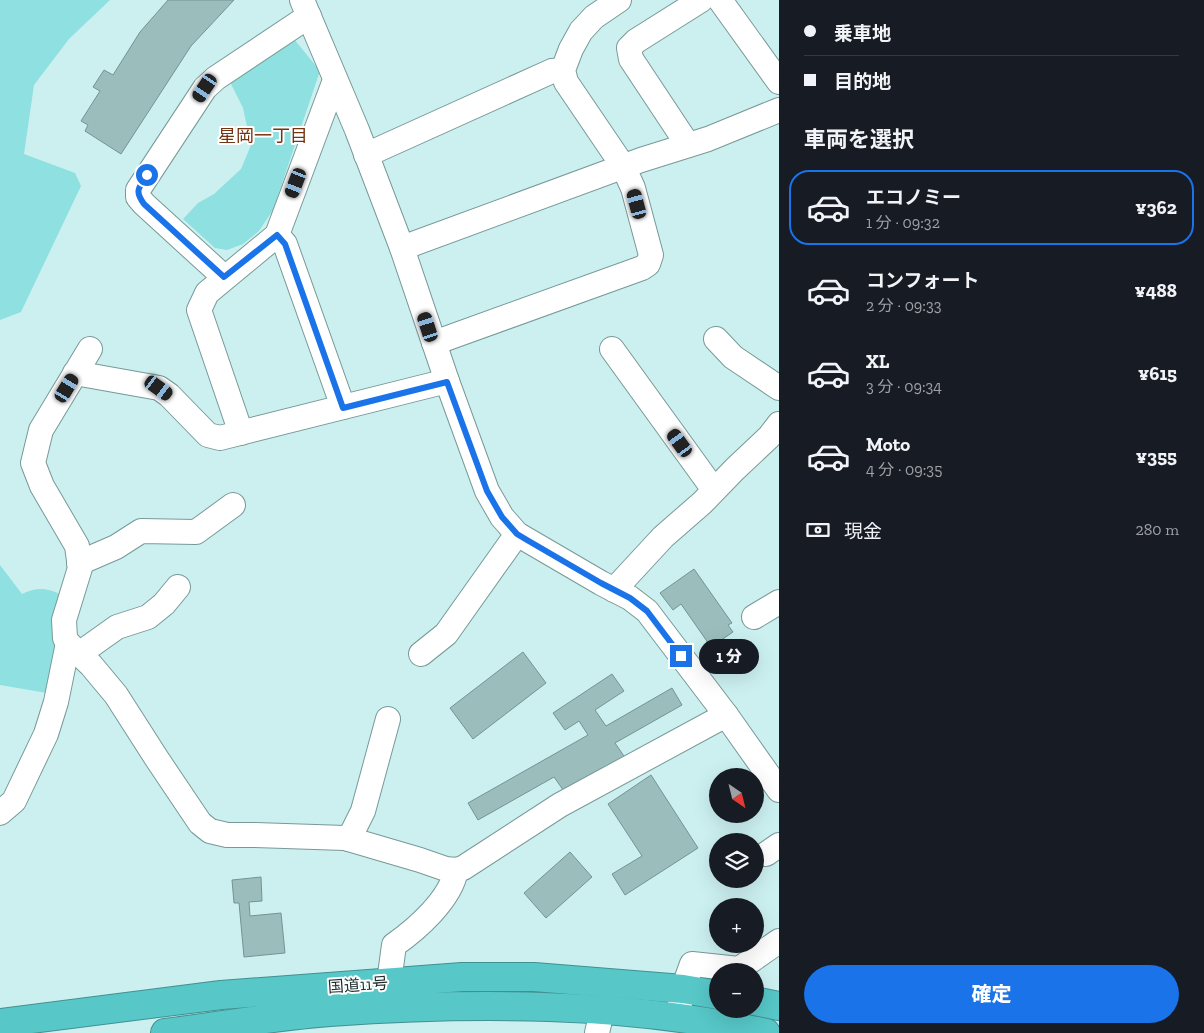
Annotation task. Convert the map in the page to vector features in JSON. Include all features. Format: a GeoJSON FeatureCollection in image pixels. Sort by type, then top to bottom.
{"type":"FeatureCollection","features":[{"type":"Feature","properties":{"kind":"highway","name":"国道11号"},"geometry":{"type":"LineString","coordinates":[[0,1023],[221,995],[462,977],[534,976],[683,989],[709,993]]}},
{"type":"Feature","properties":{"kind":"highway"},"geometry":{"type":"LineString","coordinates":[[764,1003],[779,1006]]}},
{"type":"Feature","properties":{"kind":"highway","name":"国道11号"},"geometry":{"type":"LineString","coordinates":[[165,1033],[328,1012],[446,1006],[521,1006],[599,1022],[678,1018],[766,1033]]}},
{"type":"Feature","properties":{"kind":"street"},"geometry":{"type":"LineString","coordinates":[[434,343],[642,268],[648,264],[651,255],[633,188],[623,166],[566,82],[563,70],[571,49],[581,31],[594,17],[619,0]]}},
{"type":"Feature","properties":{"kind":"street"},"geometry":{"type":"LineString","coordinates":[[688,145],[631,58],[629,48],[636,41],[702,0]]}},
{"type":"Feature","properties":{"kind":"street"},"geometry":{"type":"LineString","coordinates":[[720,0],[779,82]]}},
{"type":"Feature","properties":{"kind":"street"},"geometry":{"type":"LineString","coordinates":[[224,277],[144,204],[138,196],[138,190],[205,88],[305,8],[402,248],[447,382],[487,491],[502,517],[517,534],[630,598],[647,611],[726,715],[779,790]]}},
{"type":"Feature","properties":{"kind":"street"},"geometry":{"type":"LineString","coordinates":[[366,155],[552,70],[563,70]]}},
{"type":"Feature","properties":{"kind":"street"},"geometry":{"type":"LineString","coordinates":[[242,433],[199,310],[208,293],[224,277],[277,235],[335,80]]}},
{"type":"Feature","properties":{"kind":"street"},"geometry":{"type":"LineString","coordinates":[[402,248],[623,166],[708,138],[779,110]]}},
{"type":"Feature","properties":{"kind":"street"},"geometry":{"type":"LineString","coordinates":[[277,235],[285,244],[343,408]]}},
{"type":"Feature","properties":{"kind":"street"},"geometry":{"type":"LineString","coordinates":[[716,339],[733,356],[779,388]]}},
{"type":"Feature","properties":{"kind":"street"},"geometry":{"type":"LineString","coordinates":[[90,349],[42,430],[33,463],[42,486],[77,546],[80,568],[64,620],[65,638],[116,695],[156,759],[200,823],[210,831],[226,835],[349,840],[446,869],[456,870],[463,868],[560,805],[726,715]]}},
{"type":"Feature","properties":{"kind":"street"},"geometry":{"type":"LineString","coordinates":[[612,349],[714,490]]}},
{"type":"Feature","properties":{"kind":"street"},"geometry":{"type":"LineString","coordinates":[[75,374],[159,388],[169,395],[208,435],[220,438],[447,382]]}},
{"type":"Feature","properties":{"kind":"street"},"geometry":{"type":"LineString","coordinates":[[614,590],[662,537],[702,503],[779,424]]}},
{"type":"Feature","properties":{"kind":"street"},"geometry":{"type":"LineString","coordinates":[[79,563],[116,547],[141,531],[196,532],[233,505]]}},
{"type":"Feature","properties":{"kind":"street"},"geometry":{"type":"LineString","coordinates":[[421,654],[446,634],[517,534]]}},
{"type":"Feature","properties":{"kind":"street"},"geometry":{"type":"LineString","coordinates":[[0,813],[14,801],[46,734],[73,648],[117,627],[148,617],[164,604],[178,587]]}},
{"type":"Feature","properties":{"kind":"street"},"geometry":{"type":"LineString","coordinates":[[754,617],[779,602]]}},
{"type":"Feature","properties":{"kind":"street"},"geometry":{"type":"LineString","coordinates":[[349,840],[364,811],[388,719]]}},
{"type":"Feature","properties":{"kind":"street"},"geometry":{"type":"LineString","coordinates":[[389,982],[394,945],[423,922],[447,892],[456,870]]}},
{"type":"Feature","properties":{"kind":"street"},"geometry":{"type":"LineString","coordinates":[[678,1018],[683,989],[692,964],[739,969],[779,941]]}},
{"type":"Feature","properties":{"kind":"shaded area"},"geometry":{"type":"Polygon","coordinates":[[[0,0],[110,0],[69,39],[34,85],[24,154],[75,173],[81,186],[21,312],[0,320],[0,0]]]}},
{"type":"Feature","properties":{"kind":"shaded area"},"geometry":{"type":"Polygon","coordinates":[[[294,39],[320,71],[273,210],[259,231],[243,244],[227,250],[215,248],[183,219],[198,203],[214,194],[241,169],[251,145],[243,108],[230,82],[294,39]]]}},
{"type":"Feature","properties":{"kind":"shaded area"},"geometry":{"type":"Polygon","coordinates":[[[0,565],[22,594],[43,589],[64,596],[61,645],[47,693],[0,685],[0,565]]]}},
{"type":"Feature","properties":{"kind":"building"},"geometry":{"type":"Polygon","coordinates":[[[168,0],[234,0],[191,46],[121,154],[85,131],[88,125],[81,121],[100,91],[93,87],[104,70],[113,75],[140,32],[168,0]]]}},
{"type":"Feature","properties":{"kind":"building"},"geometry":{"type":"Polygon","coordinates":[[[694,569],[732,623],[728,625],[733,632],[711,647],[681,604],[673,610],[660,593],[694,569]]]}},
{"type":"Feature","properties":{"kind":"building"},"geometry":{"type":"Polygon","coordinates":[[[523,652],[546,683],[473,739],[450,708],[523,652]]]}},
{"type":"Feature","properties":{"kind":"building"},"geometry":{"type":"Polygon","coordinates":[[[612,674],[624,691],[595,710],[606,726],[672,688],[682,705],[615,743],[626,759],[566,794],[554,777],[478,820],[468,803],[588,735],[579,721],[565,730],[553,713],[612,674]]]}},
{"type":"Feature","properties":{"kind":"building"},"geometry":{"type":"Polygon","coordinates":[[[651,775],[698,848],[625,895],[612,874],[642,856],[608,804],[651,775]]]}},
{"type":"Feature","properties":{"kind":"building"},"geometry":{"type":"Polygon","coordinates":[[[570,852],[592,877],[546,918],[524,893],[570,852]]]}},
{"type":"Feature","properties":{"kind":"building"},"geometry":{"type":"Polygon","coordinates":[[[261,877],[262,901],[249,902],[250,916],[281,913],[285,953],[244,957],[239,903],[234,903],[232,880],[261,877]]]}},
{"type":"Feature","properties":{"kind":"district","name":"星岡一丁目"},"geometry":{"type":"Point","coordinates":[263,136]}},
{"type":"Feature","properties":{"kind":"route"},"geometry":{"type":"LineString","coordinates":[[147,175],[138,190],[138,196],[144,204],[224,277],[277,235],[285,244],[343,408],[447,382],[487,491],[502,517],[517,534],[638,604],[647,611],[681,656]]}}]}
